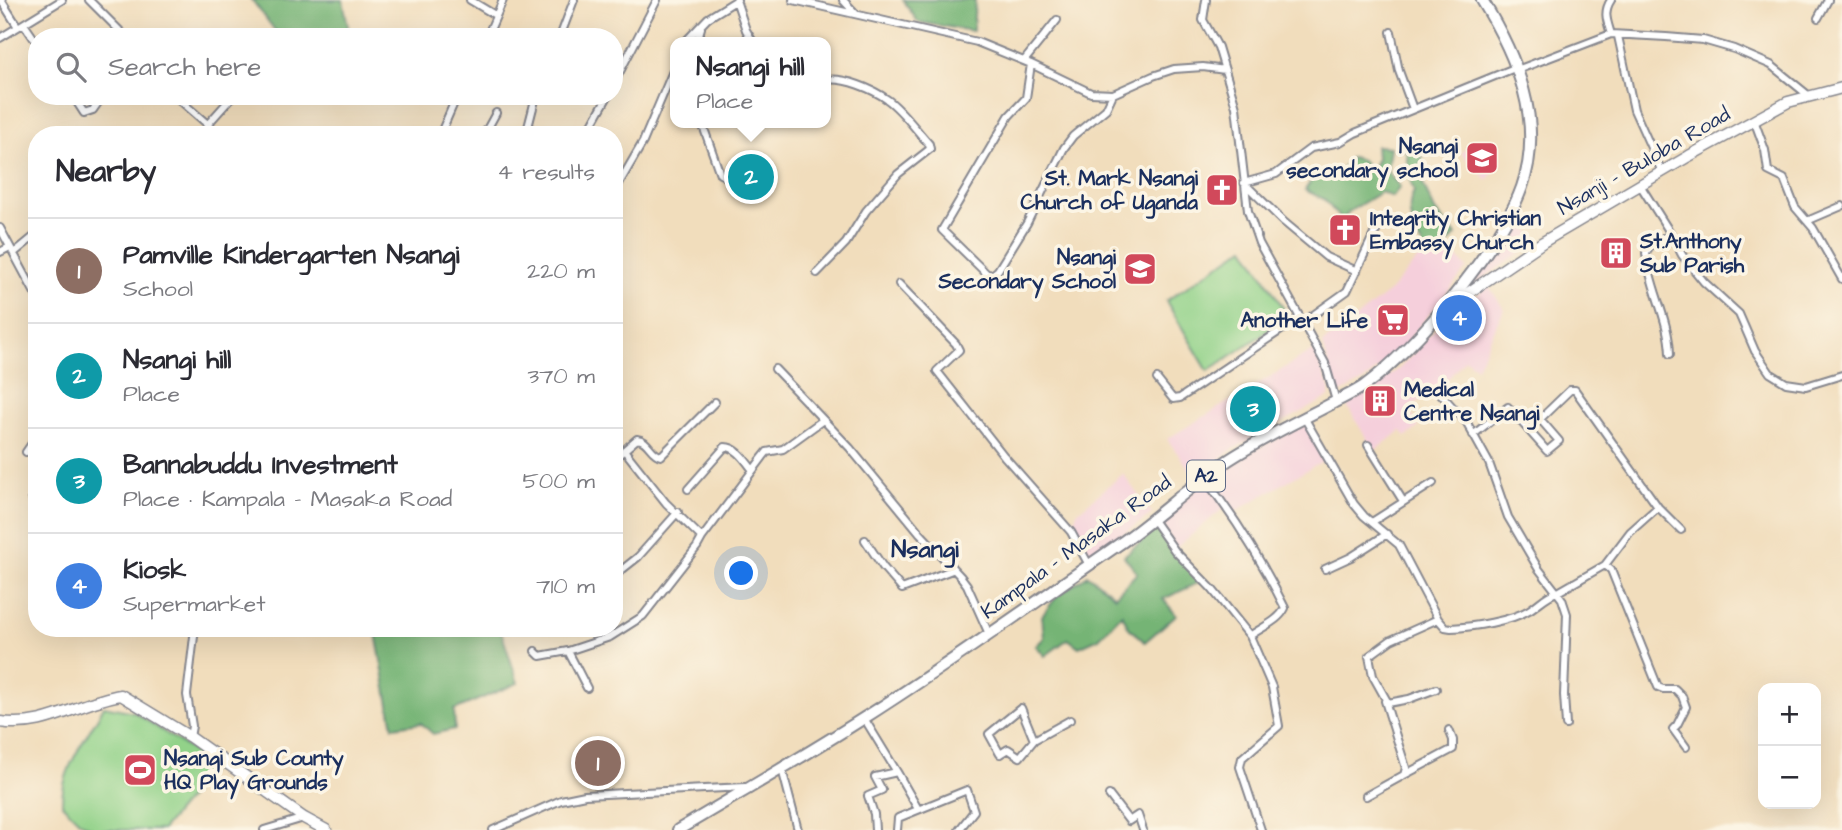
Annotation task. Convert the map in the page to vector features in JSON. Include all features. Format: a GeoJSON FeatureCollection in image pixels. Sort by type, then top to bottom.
{"type":"FeatureCollection","features":[{"type":"Feature","properties":{"kind":"main road","name":"Kampala - Masaka Road"},"geometry":{"type":"LineString","coordinates":[[678,830],[864,718],[1153,520],[1226,462],[1362,387],[1383,371],[1440,312],[1502,230],[1523,184],[1531,139],[1526,96],[1503,34],[1482,0]]}},
{"type":"Feature","properties":{"kind":"main road","name":"Nsanji - Buloba Road"},"geometry":{"type":"LineString","coordinates":[[1440,312],[1543,242],[1754,120],[1788,102],[1842,88]]}},
{"type":"Feature","properties":{"kind":"main road"},"geometry":{"type":"LineString","coordinates":[[0,722],[37,723],[104,697],[121,695],[190,737],[304,818],[326,830]]}},
{"type":"Feature","properties":{"kind":"street"},"geometry":{"type":"LineString","coordinates":[[1,0],[28,33]]}},
{"type":"Feature","properties":{"kind":"street"},"geometry":{"type":"LineString","coordinates":[[0,38],[62,0]]}},
{"type":"Feature","properties":{"kind":"street"},"geometry":{"type":"LineString","coordinates":[[89,0],[117,28]]}},
{"type":"Feature","properties":{"kind":"street"},"geometry":{"type":"LineString","coordinates":[[470,0],[495,15]]}},
{"type":"Feature","properties":{"kind":"street"},"geometry":{"type":"LineString","coordinates":[[490,28],[503,0]]}},
{"type":"Feature","properties":{"kind":"street"},"geometry":{"type":"LineString","coordinates":[[563,28],[574,0]]}},
{"type":"Feature","properties":{"kind":"street"},"geometry":{"type":"LineString","coordinates":[[623,66],[657,0]]}},
{"type":"Feature","properties":{"kind":"street"},"geometry":{"type":"LineString","coordinates":[[690,37],[708,18],[736,0],[750,37]]}},
{"type":"Feature","properties":{"kind":"street"},"geometry":{"type":"LineString","coordinates":[[793,0],[977,43],[1031,64],[1091,93],[1113,94],[1153,75],[1174,69],[1225,70]]}},
{"type":"Feature","properties":{"kind":"street"},"geometry":{"type":"LineString","coordinates":[[843,0],[856,14]]}},
{"type":"Feature","properties":{"kind":"street"},"geometry":{"type":"LineString","coordinates":[[1206,0],[1203,9],[1204,24],[1218,47],[1239,121],[1248,211],[1259,243],[1325,363],[1336,401]]}},
{"type":"Feature","properties":{"kind":"street"},"geometry":{"type":"LineString","coordinates":[[1612,0],[1606,10],[1606,16],[1615,35],[1634,110],[1662,172]]}},
{"type":"Feature","properties":{"kind":"street"},"geometry":{"type":"LineString","coordinates":[[1818,18],[1828,0]]}},
{"type":"Feature","properties":{"kind":"street"},"geometry":{"type":"LineString","coordinates":[[698,37],[708,18]]}},
{"type":"Feature","properties":{"kind":"street"},"geometry":{"type":"LineString","coordinates":[[1024,61],[1057,20]]}},
{"type":"Feature","properties":{"kind":"street"},"geometry":{"type":"LineString","coordinates":[[1391,32],[1399,71],[1413,109]]}},
{"type":"Feature","properties":{"kind":"street"},"geometry":{"type":"LineString","coordinates":[[1244,183],[1276,174],[1311,148],[1340,142],[1355,133],[1517,68],[1615,35],[1703,40],[1734,49],[1771,65],[1808,95]]}},
{"type":"Feature","properties":{"kind":"street"},"geometry":{"type":"LineString","coordinates":[[1031,64],[1026,98],[1009,116],[942,230],[987,274],[992,275],[998,270],[1027,223],[1064,148],[1073,136],[1106,109],[1113,94]]}},
{"type":"Feature","properties":{"kind":"street"},"geometry":{"type":"LineString","coordinates":[[623,176],[643,142],[670,78]]}},
{"type":"Feature","properties":{"kind":"street"},"geometry":{"type":"LineString","coordinates":[[817,273],[846,243],[866,211],[898,174],[930,149],[929,144],[888,100],[861,87],[831,79]]}},
{"type":"Feature","properties":{"kind":"street"},"geometry":{"type":"LineString","coordinates":[[79,105],[84,113],[93,110],[96,105]]}},
{"type":"Feature","properties":{"kind":"street"},"geometry":{"type":"LineString","coordinates":[[186,105],[208,124],[225,105]]}},
{"type":"Feature","properties":{"kind":"street"},"geometry":{"type":"LineString","coordinates":[[444,126],[453,105]]}},
{"type":"Feature","properties":{"kind":"street"},"geometry":{"type":"LineString","coordinates":[[528,126],[534,105]]}},
{"type":"Feature","properties":{"kind":"street"},"geometry":{"type":"LineString","coordinates":[[591,126],[603,105]]}},
{"type":"Feature","properties":{"kind":"street"},"geometry":{"type":"LineString","coordinates":[[489,126],[496,113]]}},
{"type":"Feature","properties":{"kind":"street"},"geometry":{"type":"LineString","coordinates":[[1754,120],[1769,171],[1784,179],[1795,207],[1820,239],[1842,279]]}},
{"type":"Feature","properties":{"kind":"street"},"geometry":{"type":"LineString","coordinates":[[704,128],[720,174],[740,183]]}},
{"type":"Feature","properties":{"kind":"street"},"geometry":{"type":"LineString","coordinates":[[1244,183],[1283,222],[1326,257],[1357,271]]}},
{"type":"Feature","properties":{"kind":"street"},"geometry":{"type":"LineString","coordinates":[[1640,185],[1682,255],[1704,282],[1739,314],[1755,351],[1770,373],[1786,383],[1806,386],[1842,375]]}},
{"type":"Feature","properties":{"kind":"street"},"geometry":{"type":"LineString","coordinates":[[1807,221],[1842,206]]}},
{"type":"Feature","properties":{"kind":"street"},"geometry":{"type":"LineString","coordinates":[[1157,379],[1173,399],[1180,398],[1347,291],[1374,234],[1384,220]]}},
{"type":"Feature","properties":{"kind":"street"},"geometry":{"type":"LineString","coordinates":[[0,228],[28,280]]}},
{"type":"Feature","properties":{"kind":"street"},"geometry":{"type":"LineString","coordinates":[[1670,354],[1666,324],[1657,302],[1646,253],[1653,244],[1671,234]]}},
{"type":"Feature","properties":{"kind":"street"},"geometry":{"type":"LineString","coordinates":[[0,252],[12,250],[28,240]]}},
{"type":"Feature","properties":{"kind":"street"},"geometry":{"type":"LineString","coordinates":[[899,284],[959,350],[937,371],[1004,456],[1070,532],[1089,565]]}},
{"type":"Feature","properties":{"kind":"street"},"geometry":{"type":"LineString","coordinates":[[775,369],[884,487],[967,585],[989,634]]}},
{"type":"Feature","properties":{"kind":"street"},"geometry":{"type":"LineString","coordinates":[[1529,429],[1570,390],[1575,390],[1658,507],[1681,530]]}},
{"type":"Feature","properties":{"kind":"street"},"geometry":{"type":"LineString","coordinates":[[1440,393],[1468,423],[1489,463],[1508,517],[1538,568],[1558,592],[1567,614],[1564,695],[1566,725]]}},
{"type":"Feature","properties":{"kind":"street"},"geometry":{"type":"LineString","coordinates":[[702,538],[666,503],[624,450],[637,439],[641,439],[656,455],[661,456],[715,401]]}},
{"type":"Feature","properties":{"kind":"street"},"geometry":{"type":"LineString","coordinates":[[1473,435],[1508,407],[1547,452],[1559,441],[1540,419]]}},
{"type":"Feature","properties":{"kind":"street"},"geometry":{"type":"LineString","coordinates":[[1305,419],[1354,504],[1399,545],[1438,619],[1445,627],[1501,619],[1527,612],[1553,593],[1605,565],[1630,532],[1658,507]]}},
{"type":"Feature","properties":{"kind":"street"},"geometry":{"type":"LineString","coordinates":[[623,629],[643,616],[698,547],[752,469],[767,452],[783,449],[823,420]]}},
{"type":"Feature","properties":{"kind":"street"},"geometry":{"type":"LineString","coordinates":[[1368,444],[1403,501]]}},
{"type":"Feature","properties":{"kind":"street"},"geometry":{"type":"LineString","coordinates":[[688,489],[725,447],[736,450],[752,469]]}},
{"type":"Feature","properties":{"kind":"street"},"geometry":{"type":"LineString","coordinates":[[1204,478],[1240,524],[1285,608],[1276,619],[1250,636]]}},
{"type":"Feature","properties":{"kind":"street"},"geometry":{"type":"LineString","coordinates":[[1371,522],[1433,483]]}},
{"type":"Feature","properties":{"kind":"street"},"geometry":{"type":"LineString","coordinates":[[623,569],[638,557],[678,512]]}},
{"type":"Feature","properties":{"kind":"street"},"geometry":{"type":"LineString","coordinates":[[1153,520],[1175,551],[1212,589],[1250,636],[1272,687],[1279,726],[1242,758],[1241,763],[1241,773],[1261,830]]}},
{"type":"Feature","properties":{"kind":"street"},"geometry":{"type":"LineString","coordinates":[[1325,569],[1387,534]]}},
{"type":"Feature","properties":{"kind":"street"},"geometry":{"type":"LineString","coordinates":[[866,540],[883,567],[902,589],[952,570]]}},
{"type":"Feature","properties":{"kind":"street"},"geometry":{"type":"LineString","coordinates":[[1605,565],[1611,570],[1658,687],[1675,689],[1682,696],[1686,707],[1673,729],[1686,747]]}},
{"type":"Feature","properties":{"kind":"street"},"geometry":{"type":"LineString","coordinates":[[1404,775],[1406,768],[1385,700],[1368,660],[1371,652],[1391,640],[1438,619]]}},
{"type":"Feature","properties":{"kind":"street"},"geometry":{"type":"LineString","coordinates":[[190,737],[192,726],[187,695],[194,637]]}},
{"type":"Feature","properties":{"kind":"street"},"geometry":{"type":"LineString","coordinates":[[535,651],[540,656],[568,651],[610,637]]}},
{"type":"Feature","properties":{"kind":"street"},"geometry":{"type":"LineString","coordinates":[[568,651],[587,688]]}},
{"type":"Feature","properties":{"kind":"street"},"geometry":{"type":"LineString","coordinates":[[1385,700],[1391,703],[1436,689]]}},
{"type":"Feature","properties":{"kind":"street"},"geometry":{"type":"LineString","coordinates":[[1034,740],[1021,708],[989,734],[1000,754],[1008,749],[1020,757],[1034,740],[1070,720]]}},
{"type":"Feature","properties":{"kind":"street"},"geometry":{"type":"LineString","coordinates":[[864,718],[918,809]]}},
{"type":"Feature","properties":{"kind":"street"},"geometry":{"type":"LineString","coordinates":[[1366,796],[1453,749],[1449,730]]}},
{"type":"Feature","properties":{"kind":"street"},"geometry":{"type":"LineString","coordinates":[[781,767],[799,830]]}},
{"type":"Feature","properties":{"kind":"street"},"geometry":{"type":"LineString","coordinates":[[875,830],[874,814],[868,796],[882,790],[875,777],[897,772]]}},
{"type":"Feature","properties":{"kind":"street"},"geometry":{"type":"LineString","coordinates":[[493,830],[561,800],[585,795],[747,787]]}},
{"type":"Feature","properties":{"kind":"street"},"geometry":{"type":"LineString","coordinates":[[897,830],[898,818],[967,790],[974,811],[959,830]]}},
{"type":"Feature","properties":{"kind":"street"},"geometry":{"type":"LineString","coordinates":[[1109,795],[1129,821],[1138,815],[1143,830]]}},
{"type":"Feature","properties":{"kind":"street"},"geometry":{"type":"LineString","coordinates":[[264,830],[304,818]]}},
{"type":"Feature","properties":{"kind":"shaded area","name":"Nsangi secondary school"},"geometry":{"type":"Polygon","coordinates":[[[1481,137],[1501,163],[1487,180],[1461,153],[1481,137]]]}},
{"type":"Feature","properties":{"kind":"shaded area"},"geometry":{"type":"Polygon","coordinates":[[[1518,217],[1538,242],[1465,290],[1473,282],[1518,217]]]}},
{"type":"Feature","properties":{"kind":"shaded area"},"geometry":{"type":"Polygon","coordinates":[[[1447,245],[1467,268],[1398,353],[1362,382],[1335,396],[1323,343],[1388,293],[1425,251],[1431,257],[1438,255],[1447,245]]]}},
{"type":"Feature","properties":{"kind":"shaded area"},"geometry":{"type":"Polygon","coordinates":[[[1489,286],[1504,309],[1477,367],[1465,359],[1442,386],[1408,408],[1419,427],[1406,437],[1401,431],[1374,451],[1347,406],[1400,368],[1444,319],[1489,286]]]}},
{"type":"Feature","properties":{"kind":"shaded area"},"geometry":{"type":"Polygon","coordinates":[[[1314,350],[1329,387],[1329,397],[1230,451],[1196,478],[1167,439],[1314,350]]]}},
{"type":"Feature","properties":{"kind":"shaded area"},"geometry":{"type":"Polygon","coordinates":[[[1306,425],[1324,460],[1231,514],[1225,507],[1176,548],[1159,520],[1189,495],[1256,449],[1306,425]]]}},
{"type":"Feature","properties":{"kind":"shaded area"},"geometry":{"type":"Polygon","coordinates":[[[1123,474],[1152,514],[1088,558],[1073,526],[1077,512],[1123,474]]]}},
{"type":"Feature","properties":{"kind":"green space"},"geometry":{"type":"Polygon","coordinates":[[[252,0],[343,0],[348,28],[273,28],[252,0]]]}},
{"type":"Feature","properties":{"kind":"green space"},"geometry":{"type":"Polygon","coordinates":[[[903,0],[975,0],[973,31],[918,22],[903,0]]]}},
{"type":"Feature","properties":{"kind":"green space"},"geometry":{"type":"Polygon","coordinates":[[[1405,140],[1423,158],[1417,171],[1435,211],[1456,235],[1438,255],[1429,258],[1410,217],[1414,191],[1407,172],[1407,153],[1401,145],[1405,140]]]}},
{"type":"Feature","properties":{"kind":"green space"},"geometry":{"type":"Polygon","coordinates":[[[1376,146],[1390,147],[1387,171],[1400,187],[1392,197],[1381,192],[1350,211],[1342,221],[1324,199],[1305,190],[1316,173],[1340,170],[1351,157],[1362,160],[1371,171],[1377,158],[1376,146]]]}},
{"type":"Feature","properties":{"kind":"green space"},"geometry":{"type":"Polygon","coordinates":[[[1245,247],[1289,317],[1208,371],[1166,301],[1245,247]]]}},
{"type":"Feature","properties":{"kind":"green space"},"geometry":{"type":"Polygon","coordinates":[[[1157,528],[1186,561],[1198,583],[1163,599],[1176,615],[1145,642],[1129,628],[1122,614],[1099,638],[1079,647],[1068,639],[1045,656],[1036,646],[1044,638],[1042,616],[1057,596],[1088,575],[1115,596],[1137,573],[1124,556],[1157,528]]]}},
{"type":"Feature","properties":{"kind":"green space"},"geometry":{"type":"Polygon","coordinates":[[[377,637],[503,637],[518,683],[454,710],[455,729],[433,734],[421,723],[393,727],[377,637]]]}},
{"type":"Feature","properties":{"kind":"green space","name":"Nsangi Sub County HQ Play Grounds"},"geometry":{"type":"Polygon","coordinates":[[[104,706],[134,712],[215,766],[162,830],[95,830],[79,821],[62,804],[66,777],[71,765],[104,706]]]}},
{"type":"Feature","properties":{"kind":"place","name":"Nsangi secondary school"},"geometry":{"type":"Point","coordinates":[1482,158]}},
{"type":"Feature","properties":{"kind":"place","name":"Nsangi hill"},"geometry":{"type":"Point","coordinates":[751,177]}},
{"type":"Feature","properties":{"kind":"place","name":"St. Mark Nsangi Church of Uganda"},"geometry":{"type":"Point","coordinates":[1222,190]}},
{"type":"Feature","properties":{"kind":"place","name":"Integrity Christian Embassy Church"},"geometry":{"type":"Point","coordinates":[1345,230]}},
{"type":"Feature","properties":{"kind":"place","name":"St.Anthony Sub Parish"},"geometry":{"type":"Point","coordinates":[1616,253]}},
{"type":"Feature","properties":{"kind":"place","name":"Nsangi Secondary School"},"geometry":{"type":"Point","coordinates":[1140,269]}},
{"type":"Feature","properties":{"kind":"place","name":"Kiosk"},"geometry":{"type":"Point","coordinates":[1459,318]}},
{"type":"Feature","properties":{"kind":"place","name":"Another Life"},"geometry":{"type":"Point","coordinates":[1393,320]}},
{"type":"Feature","properties":{"kind":"place","name":"Medical Centre Nsangi"},"geometry":{"type":"Point","coordinates":[1380,401]}},
{"type":"Feature","properties":{"kind":"place","name":"Bannabuddu Investment"},"geometry":{"type":"Point","coordinates":[1253,409]}},
{"type":"Feature","properties":{"kind":"place","name":"Pamville Kindergarten Nsangi"},"geometry":{"type":"Point","coordinates":[598,763]}},
{"type":"Feature","properties":{"kind":"place","name":"Nsangi Sub County HQ Play Grounds"},"geometry":{"type":"Point","coordinates":[140,770]}},
{"type":"Feature","properties":{"kind":"district","name":"Nsangi"},"geometry":{"type":"Point","coordinates":[925,550]}}]}
